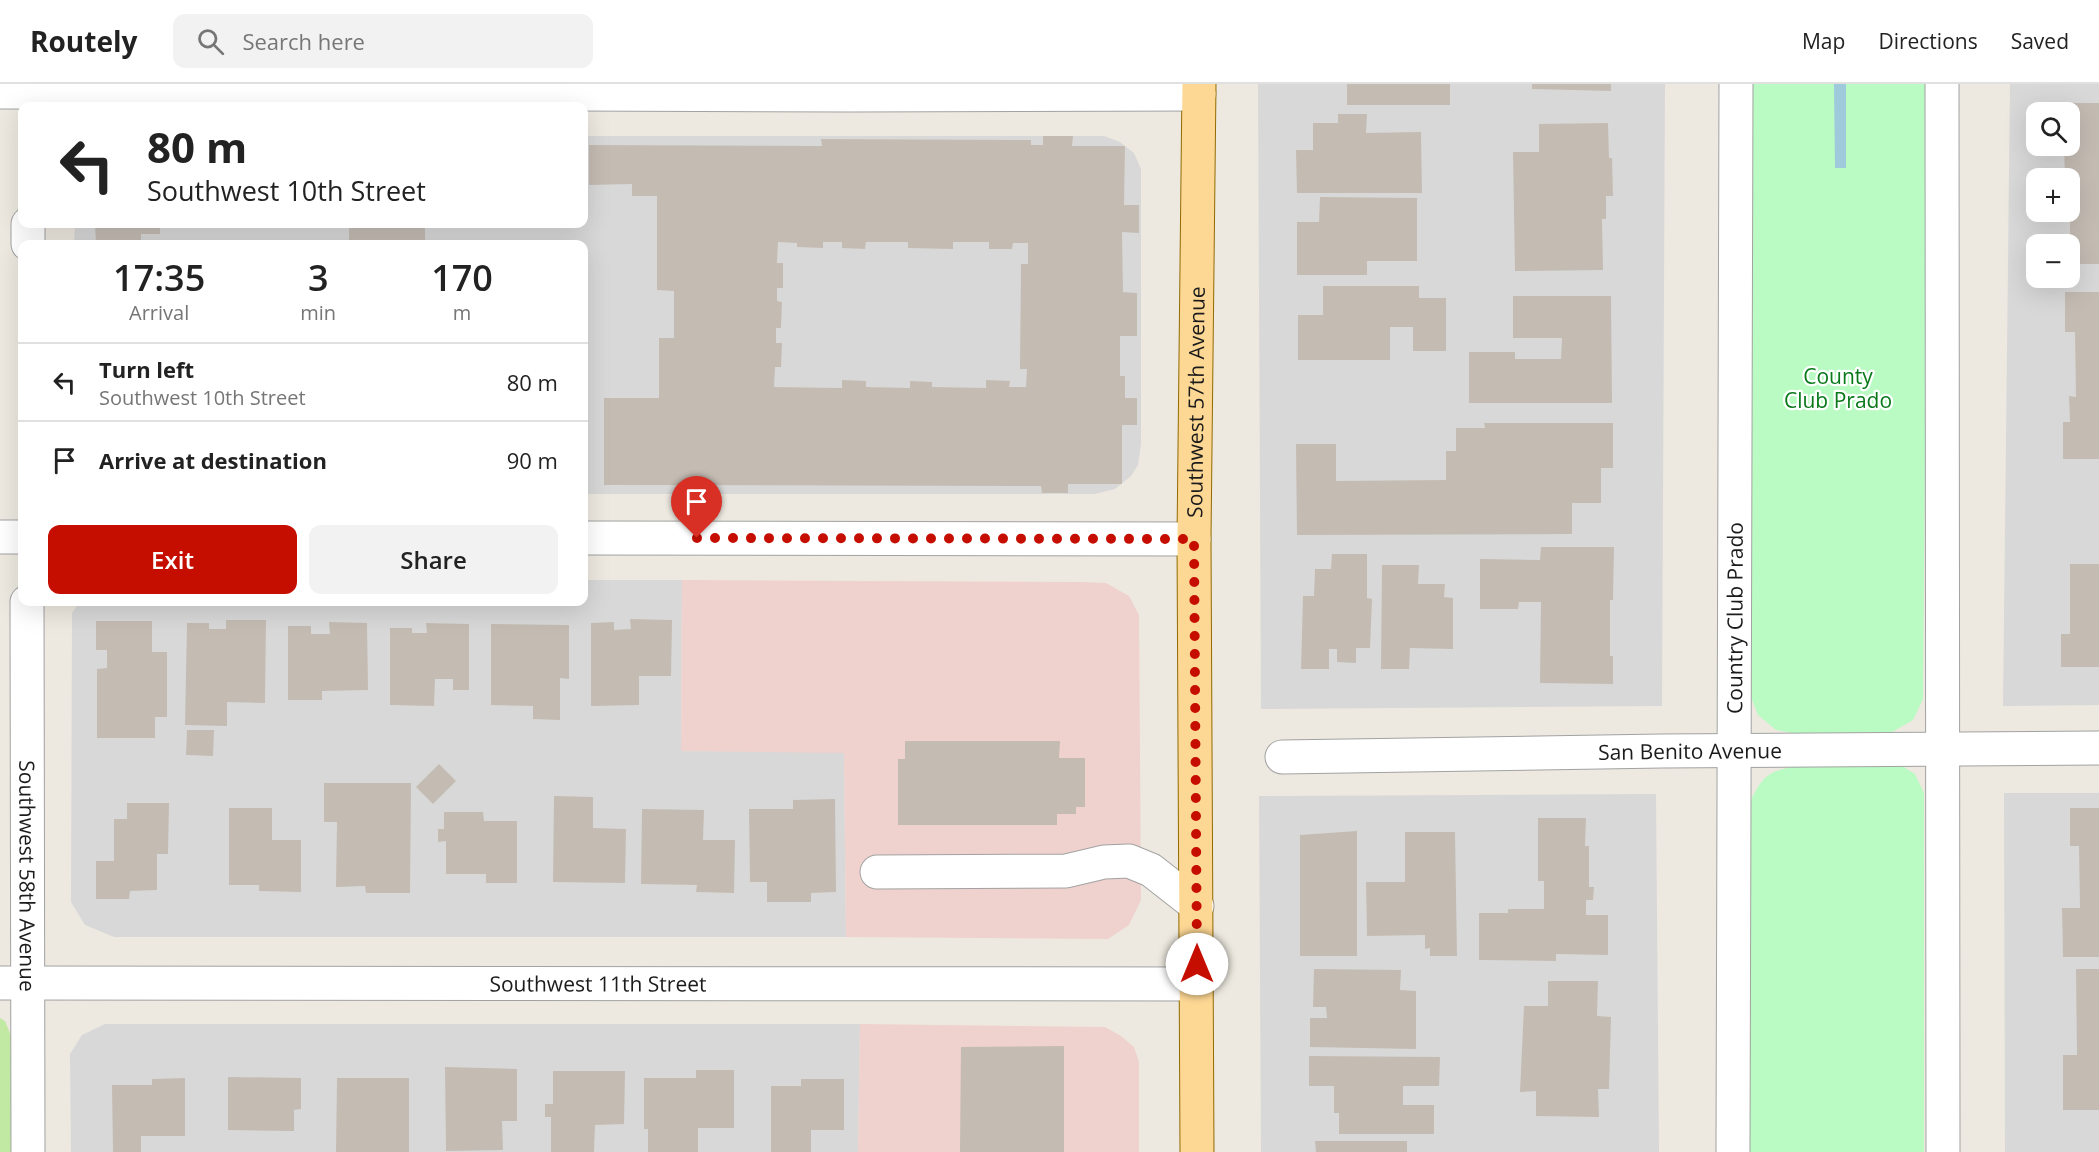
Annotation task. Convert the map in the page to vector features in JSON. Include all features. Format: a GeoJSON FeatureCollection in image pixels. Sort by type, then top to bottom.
{"type":"FeatureCollection","features":[{"type":"Feature","properties":{"kind":"main road","name":"Southwest 57th Avenue"},"geometry":{"type":"LineString","coordinates":[[1197,1152],[1194,539],[1199,89]]}},
{"type":"Feature","properties":{"kind":"street","name":"Country Club Prado"},"geometry":{"type":"LineString","coordinates":[[1733,1152],[1736,84]]}},
{"type":"Feature","properties":{"kind":"street"},"geometry":{"type":"LineString","coordinates":[[1942,84],[1942,1152]]}},
{"type":"Feature","properties":{"kind":"street"},"geometry":{"type":"LineString","coordinates":[[21,94],[827,95],[1199,89]]}},
{"type":"Feature","properties":{"kind":"street"},"geometry":{"type":"LineString","coordinates":[[0,537],[18,537]]}},
{"type":"Feature","properties":{"kind":"street"},"geometry":{"type":"LineString","coordinates":[[588,538],[1194,539]]}},
{"type":"Feature","properties":{"kind":"street","name":"Southwest 58th Avenue"},"geometry":{"type":"LineString","coordinates":[[27,606],[14,983],[28,1152]]}},
{"type":"Feature","properties":{"kind":"street","name":"San Benito Avenue"},"geometry":{"type":"LineString","coordinates":[[1282,757],[2099,748]]}},
{"type":"Feature","properties":{"kind":"street"},"geometry":{"type":"LineString","coordinates":[[878,872],[1066,871],[1104,862],[1129,861],[1151,870],[1197,906]]}},
{"type":"Feature","properties":{"kind":"street","name":"Southwest 11th Street"},"geometry":{"type":"LineString","coordinates":[[14,983],[914,985],[1125,982],[1196,984]]}},
{"type":"Feature","properties":{"kind":"shaded area"},"geometry":{"type":"Polygon","coordinates":[[[1258,84],[1665,84],[1662,706],[1261,709],[1258,84]]]}},
{"type":"Feature","properties":{"kind":"shaded area"},"geometry":{"type":"Polygon","coordinates":[[[2010,84],[2099,84],[2099,705],[2003,706],[2010,84]]]}},
{"type":"Feature","properties":{"kind":"shaded area"},"geometry":{"type":"Polygon","coordinates":[[[588,136],[1104,136],[1120,142],[1134,153],[1141,169],[1141,444],[1138,465],[1131,476],[1115,489],[1095,494],[588,494],[588,240],[74,240],[75,228],[588,228],[588,136]]]}},
{"type":"Feature","properties":{"kind":"shaded area"},"geometry":{"type":"Polygon","coordinates":[[[588,580],[682,580],[681,751],[844,752],[846,937],[114,937],[85,925],[71,902],[72,613],[76,606],[588,606],[588,580]]]}},
{"type":"Feature","properties":{"kind":"shaded area"},"geometry":{"type":"Polygon","coordinates":[[[682,580],[1083,582],[1106,583],[1129,596],[1139,615],[1141,900],[1129,925],[1108,939],[846,937],[844,753],[681,751],[682,580]]]}},
{"type":"Feature","properties":{"kind":"shaded area"},"geometry":{"type":"Polygon","coordinates":[[[2004,793],[2099,793],[2099,1152],[2005,1152],[2004,793]]]}},
{"type":"Feature","properties":{"kind":"shaded area"},"geometry":{"type":"Polygon","coordinates":[[[1656,794],[1659,1152],[1261,1152],[1259,796],[1656,794]]]}},
{"type":"Feature","properties":{"kind":"shaded area"},"geometry":{"type":"Polygon","coordinates":[[[105,1024],[860,1024],[858,1152],[71,1152],[70,1054],[82,1035],[105,1024]]]}},
{"type":"Feature","properties":{"kind":"shaded area"},"geometry":{"type":"Polygon","coordinates":[[[860,1024],[1105,1027],[1134,1047],[1139,1062],[1139,1152],[858,1152],[860,1024]]]}},
{"type":"Feature","properties":{"kind":"green space","name":"County Club Prado"},"geometry":{"type":"Polygon","coordinates":[[[1750,84],[1928,84],[1923,699],[1913,720],[1892,732],[1798,734],[1776,730],[1758,715],[1749,692],[1750,84]]]}},
{"type":"Feature","properties":{"kind":"green space"},"geometry":{"type":"Polygon","coordinates":[[[1797,766],[1902,766],[1915,774],[1924,793],[1924,1152],[1749,1152],[1749,804],[1762,781],[1772,773],[1797,766]]]}},
{"type":"Feature","properties":{"kind":"green space"},"geometry":{"type":"Polygon","coordinates":[[[0,1018],[5,1021],[12,1038],[12,1152],[0,1152],[0,1018]]]}},
{"type":"Feature","properties":{"kind":"water"},"geometry":{"type":"Polygon","coordinates":[[[1834,84],[1846,84],[1846,168],[1835,168],[1834,84]]]}},
{"type":"Feature","properties":{"kind":"building"},"geometry":{"type":"Polygon","coordinates":[[[1347,84],[1450,84],[1450,105],[1347,105],[1347,84]]]}},
{"type":"Feature","properties":{"kind":"building"},"geometry":{"type":"Polygon","coordinates":[[[1532,84],[1611,84],[1611,91],[1532,89],[1532,84]]]}},
{"type":"Feature","properties":{"kind":"building"},"geometry":{"type":"Polygon","coordinates":[[[2080,103],[2099,103],[2099,264],[2080,264],[2080,234],[2070,234],[2070,222],[2080,222],[2080,168],[2065,168],[2064,156],[2080,156],[2080,103]]]}},
{"type":"Feature","properties":{"kind":"building"},"geometry":{"type":"Polygon","coordinates":[[[1338,114],[1367,114],[1366,133],[1421,132],[1422,193],[1297,193],[1296,150],[1313,150],[1313,123],[1338,123],[1338,114]]]}},
{"type":"Feature","properties":{"kind":"building"},"geometry":{"type":"Polygon","coordinates":[[[1608,123],[1613,196],[1606,196],[1606,219],[1602,219],[1603,270],[1515,271],[1513,152],[1539,152],[1539,124],[1608,123]]]}},
{"type":"Feature","properties":{"kind":"building"},"geometry":{"type":"Polygon","coordinates":[[[1043,136],[1073,136],[1072,146],[1125,146],[1124,205],[1139,205],[1139,233],[1122,232],[1123,292],[1137,293],[1137,336],[1120,336],[1120,376],[1125,376],[1125,398],[1137,398],[1137,425],[1122,425],[1122,484],[1068,484],[1068,493],[1042,493],[1041,486],[604,485],[604,398],[659,398],[659,338],[674,338],[674,291],[657,290],[657,196],[632,196],[632,184],[589,185],[589,145],[822,146],[821,139],[1031,140],[1031,145],[1043,145],[1043,136]],[[778,242],[777,263],[783,263],[783,288],[777,288],[777,301],[782,302],[781,328],[776,328],[776,343],[782,343],[781,367],[775,367],[774,387],[842,388],[842,380],[866,381],[866,387],[910,388],[910,381],[932,382],[932,387],[986,388],[986,380],[1010,381],[1009,387],[1026,387],[1027,369],[1020,369],[1021,264],[1028,264],[1028,243],[1013,243],[1012,249],[989,249],[989,242],[953,242],[953,249],[908,248],[908,242],[866,242],[865,249],[842,248],[842,242],[823,242],[823,248],[797,247],[797,243],[778,242]]]}},
{"type":"Feature","properties":{"kind":"building"},"geometry":{"type":"Polygon","coordinates":[[[1320,197],[1417,198],[1417,261],[1367,261],[1367,275],[1297,275],[1297,222],[1319,222],[1320,197]]]}},
{"type":"Feature","properties":{"kind":"building"},"geometry":{"type":"Polygon","coordinates":[[[95,228],[160,228],[160,234],[141,234],[141,240],[96,240],[95,228]]]}},
{"type":"Feature","properties":{"kind":"building"},"geometry":{"type":"Polygon","coordinates":[[[349,228],[425,228],[425,240],[349,240],[349,228]]]}},
{"type":"Feature","properties":{"kind":"building"},"geometry":{"type":"Polygon","coordinates":[[[1323,286],[1419,286],[1419,298],[1446,298],[1446,351],[1413,351],[1413,327],[1390,327],[1390,360],[1298,360],[1298,315],[1323,315],[1323,286]]]}},
{"type":"Feature","properties":{"kind":"building"},"geometry":{"type":"Polygon","coordinates":[[[2065,292],[2099,292],[2099,459],[2063,459],[2063,422],[2070,422],[2069,396],[2076,397],[2075,332],[2065,332],[2065,292]]]}},
{"type":"Feature","properties":{"kind":"building"},"geometry":{"type":"Polygon","coordinates":[[[1513,296],[1611,296],[1612,403],[1469,403],[1469,352],[1515,352],[1515,359],[1561,359],[1562,338],[1513,338],[1513,296]]]}},
{"type":"Feature","properties":{"kind":"building"},"geometry":{"type":"Polygon","coordinates":[[[1484,423],[1613,423],[1613,468],[1601,468],[1601,503],[1572,503],[1572,534],[1297,535],[1296,444],[1336,444],[1336,481],[1446,480],[1446,451],[1456,451],[1456,428],[1485,428],[1484,423]]]}},
{"type":"Feature","properties":{"kind":"building"},"geometry":{"type":"Polygon","coordinates":[[[1541,547],[1614,547],[1613,600],[1610,600],[1610,656],[1613,656],[1613,684],[1540,683],[1541,602],[1519,602],[1518,609],[1480,609],[1480,559],[1540,560],[1541,547]]]}},
{"type":"Feature","properties":{"kind":"building"},"geometry":{"type":"Polygon","coordinates":[[[1332,554],[1367,554],[1367,598],[1372,599],[1370,648],[1356,648],[1356,663],[1337,662],[1337,649],[1329,649],[1329,669],[1301,669],[1303,596],[1314,596],[1315,569],[1331,569],[1332,554]]]}},
{"type":"Feature","properties":{"kind":"building"},"geometry":{"type":"Polygon","coordinates":[[[2070,564],[2099,564],[2099,667],[2061,667],[2061,634],[2070,634],[2070,564]]]}},
{"type":"Feature","properties":{"kind":"building"},"geometry":{"type":"Polygon","coordinates":[[[1382,565],[1419,565],[1418,584],[1445,584],[1444,597],[1453,598],[1453,649],[1410,648],[1409,669],[1381,669],[1382,565]]]}},
{"type":"Feature","properties":{"kind":"building"},"geometry":{"type":"Polygon","coordinates":[[[630,619],[672,620],[671,676],[639,676],[639,705],[591,706],[591,623],[614,622],[614,630],[631,629],[630,619]]]}},
{"type":"Feature","properties":{"kind":"building"},"geometry":{"type":"Polygon","coordinates":[[[226,620],[266,620],[265,703],[227,702],[227,726],[185,725],[187,623],[209,623],[209,629],[226,629],[226,620]]]}},
{"type":"Feature","properties":{"kind":"building"},"geometry":{"type":"Polygon","coordinates":[[[96,621],[152,621],[152,652],[167,652],[167,717],[155,717],[155,738],[97,738],[97,669],[107,668],[107,650],[96,650],[96,621]]]}},
{"type":"Feature","properties":{"kind":"building"},"geometry":{"type":"Polygon","coordinates":[[[329,622],[367,623],[368,690],[322,691],[322,700],[288,700],[288,626],[311,626],[311,634],[330,634],[329,622]]]}},
{"type":"Feature","properties":{"kind":"building"},"geometry":{"type":"Polygon","coordinates":[[[426,623],[469,624],[469,690],[453,690],[453,679],[435,679],[434,706],[390,705],[390,628],[412,628],[412,633],[427,633],[426,623]]]}},
{"type":"Feature","properties":{"kind":"building"},"geometry":{"type":"Polygon","coordinates":[[[491,624],[569,625],[569,679],[560,678],[560,720],[533,719],[533,706],[491,705],[491,624]]]}},
{"type":"Feature","properties":{"kind":"building"},"geometry":{"type":"Polygon","coordinates":[[[187,730],[214,730],[213,756],[186,755],[187,730]]]}},
{"type":"Feature","properties":{"kind":"building"},"geometry":{"type":"Polygon","coordinates":[[[905,741],[1060,741],[1059,758],[1085,758],[1085,807],[1076,807],[1076,814],[1057,814],[1057,825],[898,825],[898,759],[905,759],[905,741]]]}},
{"type":"Feature","properties":{"kind":"building"},"geometry":{"type":"Polygon","coordinates":[[[439,764],[456,781],[433,804],[416,787],[439,764]]]}},
{"type":"Feature","properties":{"kind":"building"},"geometry":{"type":"Polygon","coordinates":[[[324,783],[411,783],[410,893],[366,893],[365,886],[336,887],[337,822],[324,822],[324,783]]]}},
{"type":"Feature","properties":{"kind":"building"},"geometry":{"type":"Polygon","coordinates":[[[554,796],[593,797],[593,828],[626,829],[625,883],[553,882],[554,796]]]}},
{"type":"Feature","properties":{"kind":"building"},"geometry":{"type":"Polygon","coordinates":[[[835,799],[836,892],[811,893],[811,902],[767,902],[767,882],[750,882],[749,809],[793,809],[793,800],[835,799]]]}},
{"type":"Feature","properties":{"kind":"building"},"geometry":{"type":"Polygon","coordinates":[[[127,803],[169,803],[168,854],[157,854],[157,890],[130,891],[129,899],[96,899],[96,861],[114,861],[114,819],[127,819],[127,803]]]}},
{"type":"Feature","properties":{"kind":"building"},"geometry":{"type":"Polygon","coordinates":[[[229,808],[272,808],[272,840],[301,840],[301,892],[259,891],[259,885],[229,885],[229,808]]]}},
{"type":"Feature","properties":{"kind":"building"},"geometry":{"type":"Polygon","coordinates":[[[2070,808],[2099,808],[2099,957],[2063,957],[2062,908],[2080,908],[2079,846],[2070,846],[2070,808]]]}},
{"type":"Feature","properties":{"kind":"building"},"geometry":{"type":"Polygon","coordinates":[[[642,809],[704,810],[703,840],[735,840],[734,893],[696,892],[697,885],[641,884],[642,809]]]}},
{"type":"Feature","properties":{"kind":"building"},"geometry":{"type":"Polygon","coordinates":[[[444,812],[483,812],[484,821],[517,821],[517,883],[486,883],[486,874],[446,874],[446,841],[438,842],[438,829],[444,829],[444,812]]]}},
{"type":"Feature","properties":{"kind":"building"},"geometry":{"type":"Polygon","coordinates":[[[1538,818],[1586,818],[1585,846],[1589,846],[1589,887],[1594,887],[1593,900],[1586,900],[1586,915],[1608,915],[1608,955],[1556,954],[1556,961],[1479,960],[1479,913],[1508,913],[1508,909],[1544,909],[1544,881],[1538,881],[1538,818]]]}},
{"type":"Feature","properties":{"kind":"building"},"geometry":{"type":"Polygon","coordinates":[[[1357,831],[1357,956],[1300,956],[1300,835],[1357,831]]]}},
{"type":"Feature","properties":{"kind":"building"},"geometry":{"type":"Polygon","coordinates":[[[1405,832],[1455,832],[1457,956],[1430,956],[1430,948],[1425,949],[1425,935],[1367,936],[1366,882],[1405,882],[1405,832]]]}},
{"type":"Feature","properties":{"kind":"building"},"geometry":{"type":"Polygon","coordinates":[[[1314,969],[1401,970],[1400,990],[1416,991],[1416,1049],[1310,1047],[1310,1018],[1327,1018],[1326,1007],[1313,1007],[1314,969]]]}},
{"type":"Feature","properties":{"kind":"building"},"geometry":{"type":"Polygon","coordinates":[[[2076,969],[2099,969],[2099,1110],[2063,1110],[2063,1055],[2077,1055],[2076,969]]]}},
{"type":"Feature","properties":{"kind":"building"},"geometry":{"type":"Polygon","coordinates":[[[1548,981],[1598,981],[1597,1016],[1611,1017],[1609,1089],[1598,1089],[1599,1117],[1536,1116],[1536,1091],[1520,1092],[1524,1006],[1548,1006],[1548,981]]]}},
{"type":"Feature","properties":{"kind":"building"},"geometry":{"type":"Polygon","coordinates":[[[1064,1046],[1064,1152],[960,1152],[961,1047],[1064,1046]]]}},
{"type":"Feature","properties":{"kind":"building"},"geometry":{"type":"Polygon","coordinates":[[[1309,1056],[1440,1057],[1439,1086],[1403,1086],[1403,1105],[1434,1105],[1434,1134],[1339,1134],[1339,1113],[1334,1113],[1334,1086],[1309,1086],[1309,1056]]]}},
{"type":"Feature","properties":{"kind":"building"},"geometry":{"type":"Polygon","coordinates":[[[445,1067],[517,1069],[517,1121],[502,1121],[503,1150],[446,1151],[445,1067]]]}},
{"type":"Feature","properties":{"kind":"building"},"geometry":{"type":"Polygon","coordinates":[[[696,1070],[734,1070],[734,1128],[698,1128],[698,1152],[648,1152],[648,1129],[644,1129],[644,1078],[696,1078],[696,1070]]]}},
{"type":"Feature","properties":{"kind":"building"},"geometry":{"type":"Polygon","coordinates":[[[553,1071],[625,1071],[624,1124],[595,1125],[594,1152],[551,1152],[551,1117],[545,1117],[545,1104],[553,1104],[553,1071]]]}},
{"type":"Feature","properties":{"kind":"building"},"geometry":{"type":"Polygon","coordinates":[[[228,1077],[301,1078],[301,1109],[294,1110],[294,1131],[228,1130],[228,1077]]]}},
{"type":"Feature","properties":{"kind":"building"},"geometry":{"type":"Polygon","coordinates":[[[185,1078],[185,1136],[141,1136],[141,1152],[113,1152],[112,1085],[152,1085],[152,1079],[185,1078]]]}},
{"type":"Feature","properties":{"kind":"building"},"geometry":{"type":"Polygon","coordinates":[[[337,1078],[409,1078],[409,1152],[336,1152],[337,1078]]]}},
{"type":"Feature","properties":{"kind":"building"},"geometry":{"type":"Polygon","coordinates":[[[801,1079],[844,1079],[844,1130],[811,1130],[811,1152],[771,1152],[771,1086],[801,1086],[801,1079]]]}},
{"type":"Feature","properties":{"kind":"building"},"geometry":{"type":"Polygon","coordinates":[[[1315,1141],[1407,1141],[1407,1152],[1316,1152],[1315,1141]]]}},
{"type":"Feature","properties":{"kind":"route"},"geometry":{"type":"LineString","coordinates":[[697,538],[1194,539],[1197,964]]}}]}
